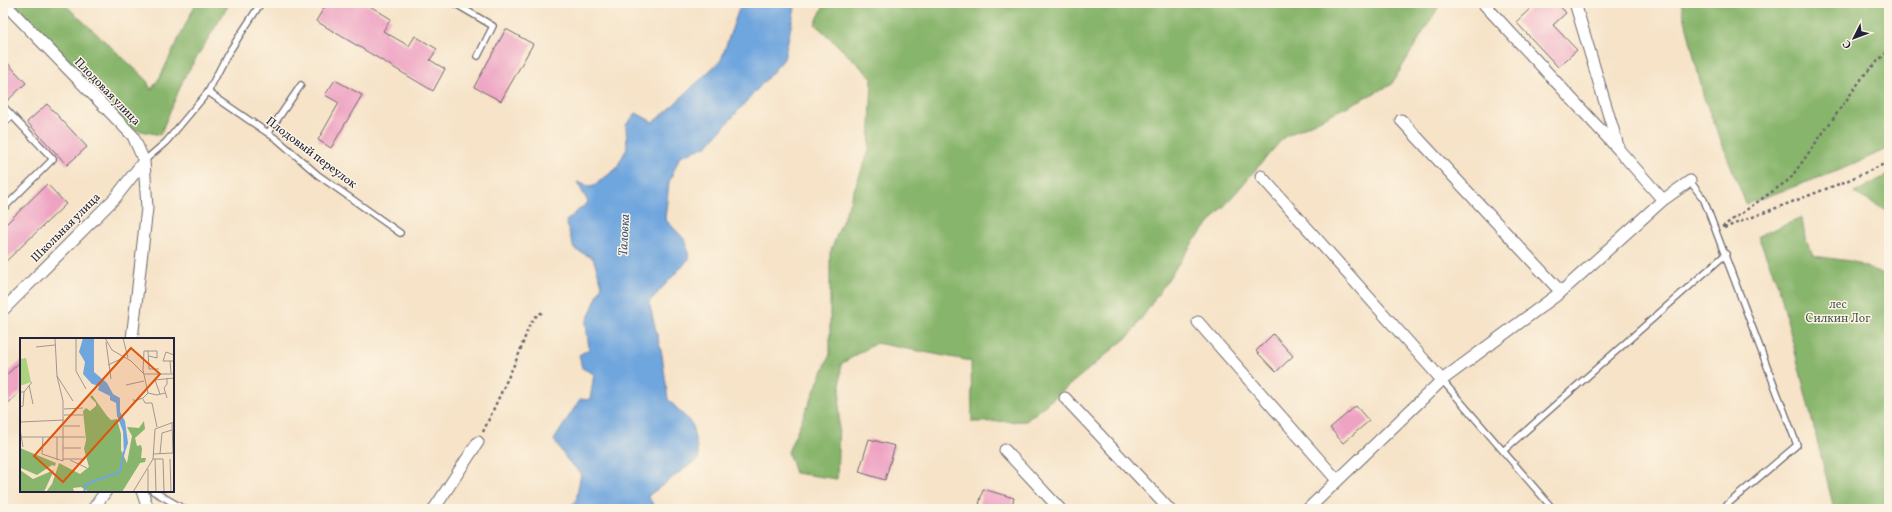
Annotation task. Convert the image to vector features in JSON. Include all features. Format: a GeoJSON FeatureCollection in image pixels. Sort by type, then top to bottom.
{"type":"FeatureCollection","features":[{"type":"Feature","properties":{"kind":"street","name":"Плодовая улица"},"geometry":{"type":"LineString","coordinates":[[4,3],[132,136],[144,161],[147,208],[132,338]]}},
{"type":"Feature","properties":{"kind":"street"},"geometry":{"type":"LineString","coordinates":[[1483,3],[1619,150],[1663,200]]}},
{"type":"Feature","properties":{"kind":"street"},"geometry":{"type":"LineString","coordinates":[[1575,3],[1619,150]]}},
{"type":"Feature","properties":{"kind":"street"},"geometry":{"type":"LineString","coordinates":[[1401,120],[1561,292]]}},
{"type":"Feature","properties":{"kind":"street","name":"Школьная улица"},"geometry":{"type":"LineString","coordinates":[[3,310],[115,198],[144,161]]}},
{"type":"Feature","properties":{"kind":"street"},"geometry":{"type":"LineString","coordinates":[[1261,176],[1442,380]]}},
{"type":"Feature","properties":{"kind":"street"},"geometry":{"type":"LineString","coordinates":[[1308,509],[1442,380],[1561,292],[1663,200],[1690,182]]}},
{"type":"Feature","properties":{"kind":"street"},"geometry":{"type":"LineString","coordinates":[[1198,322],[1337,480]]}},
{"type":"Feature","properties":{"kind":"street"},"geometry":{"type":"LineString","coordinates":[[1065,398],[1169,509]]}},
{"type":"Feature","properties":{"kind":"street"},"geometry":{"type":"LineString","coordinates":[[434,509],[478,442]]}},
{"type":"Feature","properties":{"kind":"street"},"geometry":{"type":"LineString","coordinates":[[1005,450],[1060,509]]}},
{"type":"Feature","properties":{"kind":"street"},"geometry":{"type":"LineString","coordinates":[[93,509],[105,492]]}},
{"type":"Feature","properties":{"kind":"street"},"geometry":{"type":"LineString","coordinates":[[142,492],[148,509]]}},
{"type":"Feature","properties":{"kind":"lane"},"geometry":{"type":"LineString","coordinates":[[144,161],[166,142],[208,92],[227,54],[261,3]]}},
{"type":"Feature","properties":{"kind":"lane"},"geometry":{"type":"LineString","coordinates":[[454,3],[493,26],[478,56]]}},
{"type":"Feature","properties":{"kind":"lane"},"geometry":{"type":"LineString","coordinates":[[268,133],[301,85]]}},
{"type":"Feature","properties":{"kind":"lane","name":"Плодовый переулок"},"geometry":{"type":"LineString","coordinates":[[208,92],[268,133],[318,175],[400,233]]}},
{"type":"Feature","properties":{"kind":"lane"},"geometry":{"type":"LineString","coordinates":[[3,106],[53,159],[3,209]]}},
{"type":"Feature","properties":{"kind":"lane"},"geometry":{"type":"LineString","coordinates":[[3,124],[12,116]]}},
{"type":"Feature","properties":{"kind":"lane"},"geometry":{"type":"LineString","coordinates":[[1690,182],[1704,200],[1717,231],[1797,445],[1722,509]]}},
{"type":"Feature","properties":{"kind":"lane"},"geometry":{"type":"LineString","coordinates":[[1503,451],[1726,254]]}},
{"type":"Feature","properties":{"kind":"lane"},"geometry":{"type":"LineString","coordinates":[[1442,380],[1554,509]]}},
{"type":"Feature","properties":{"kind":"lane"},"geometry":{"type":"LineString","coordinates":[[155,492],[184,509]]}},
{"type":"Feature","properties":{"kind":"path"},"geometry":{"type":"LineString","coordinates":[[1717,231],[1790,179],[1865,74],[1889,50]]}},
{"type":"Feature","properties":{"kind":"path"},"geometry":{"type":"LineString","coordinates":[[1717,231],[1844,182],[1889,162]]}},
{"type":"Feature","properties":{"kind":"path"},"geometry":{"type":"LineString","coordinates":[[478,442],[488,425],[519,354],[529,326],[535,317],[544,311]]}},
{"type":"Feature","properties":{"kind":"green space"},"geometry":{"type":"Polygon","coordinates":[[[14,3],[63,3],[146,79],[151,90],[160,77],[196,3],[230,3],[184,78],[160,135],[128,128],[14,3]]]}},
{"type":"Feature","properties":{"kind":"green space"},"geometry":{"type":"Polygon","coordinates":[[[825,3],[1441,3],[1391,85],[1284,137],[1194,241],[1131,334],[1026,421],[972,422],[971,361],[876,343],[841,364],[837,479],[795,473],[788,452],[830,354],[830,253],[869,151],[872,78],[815,24],[825,3]]]}},
{"type":"Feature","properties":{"kind":"green space"},"geometry":{"type":"Polygon","coordinates":[[[1681,3],[1889,3],[1889,148],[1840,170],[1746,204],[1704,98],[1681,3]]]}},
{"type":"Feature","properties":{"kind":"green space"},"geometry":{"type":"Polygon","coordinates":[[[1889,174],[1889,212],[1854,193],[1889,174]]]}},
{"type":"Feature","properties":{"kind":"green space","name":"лес Силкин Лог"},"geometry":{"type":"Polygon","coordinates":[[[1802,218],[1805,238],[1814,256],[1850,261],[1889,276],[1889,509],[1834,509],[1779,287],[1758,236],[1802,218]]]}},
{"type":"Feature","properties":{"kind":"water","name":"Таловка"},"geometry":{"type":"Polygon","coordinates":[[[741,3],[796,3],[784,59],[707,146],[680,156],[669,182],[665,219],[686,241],[689,259],[649,302],[662,355],[668,399],[692,424],[699,458],[648,496],[656,509],[567,509],[576,501],[581,473],[568,461],[554,440],[580,399],[590,400],[594,374],[582,368],[579,355],[589,349],[586,323],[602,285],[593,258],[574,249],[566,221],[588,202],[577,182],[592,187],[616,169],[627,148],[626,125],[636,113],[653,122],[667,111],[721,60],[741,3]]]}},
{"type":"Feature","properties":{"kind":"building"},"geometry":{"type":"Polygon","coordinates":[[[327,3],[365,3],[391,19],[383,31],[409,46],[415,36],[437,49],[430,60],[445,69],[433,91],[316,21],[327,3]]]}},
{"type":"Feature","properties":{"kind":"building"},"geometry":{"type":"Polygon","coordinates":[[[1536,3],[1557,3],[1566,13],[1553,25],[1577,50],[1558,67],[1516,22],[1536,3]]]}},
{"type":"Feature","properties":{"kind":"building"},"geometry":{"type":"Polygon","coordinates":[[[506,29],[533,44],[501,101],[474,87],[506,29]]]}},
{"type":"Feature","properties":{"kind":"building"},"geometry":{"type":"Polygon","coordinates":[[[3,58],[26,83],[5,103],[3,102],[3,58]]]}},
{"type":"Feature","properties":{"kind":"building"},"geometry":{"type":"Polygon","coordinates":[[[335,80],[362,95],[331,148],[318,140],[339,103],[325,95],[335,80]]]}},
{"type":"Feature","properties":{"kind":"building"},"geometry":{"type":"Polygon","coordinates":[[[47,104],[87,147],[67,165],[27,122],[47,104]]]}},
{"type":"Feature","properties":{"kind":"building"},"geometry":{"type":"Polygon","coordinates":[[[47,184],[66,204],[3,264],[3,227],[47,184]]]}},
{"type":"Feature","properties":{"kind":"building"},"geometry":{"type":"Polygon","coordinates":[[[1273,334],[1293,356],[1276,372],[1256,351],[1273,334]]]}},
{"type":"Feature","properties":{"kind":"building"},"geometry":{"type":"Polygon","coordinates":[[[20,362],[20,392],[3,408],[3,378],[20,362]]]}},
{"type":"Feature","properties":{"kind":"building"},"geometry":{"type":"Polygon","coordinates":[[[1356,406],[1369,421],[1343,443],[1330,428],[1356,406]]]}},
{"type":"Feature","properties":{"kind":"building"},"geometry":{"type":"Polygon","coordinates":[[[869,439],[895,446],[885,480],[859,472],[869,439]]]}},
{"type":"Feature","properties":{"kind":"building"},"geometry":{"type":"Polygon","coordinates":[[[983,489],[1014,498],[1011,509],[985,509],[986,507],[979,505],[983,489]]]}}]}
